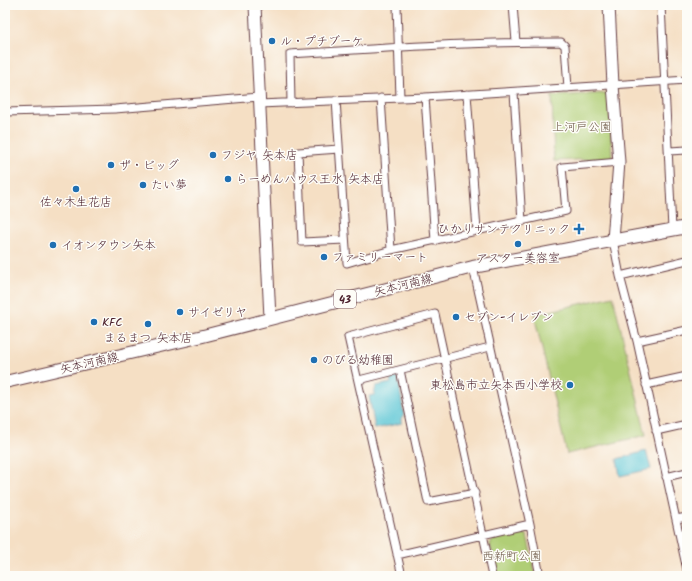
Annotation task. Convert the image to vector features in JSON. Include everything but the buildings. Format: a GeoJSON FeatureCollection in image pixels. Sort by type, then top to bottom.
{"type":"FeatureCollection","features":[{"type":"Feature","properties":{"kind":"main road","name":"矢本河南線"},"geometry":{"type":"LineString","coordinates":[[5,382],[203,336],[473,267],[613,240],[687,228]]}},
{"type":"Feature","properties":{"kind":"street"},"geometry":{"type":"LineString","coordinates":[[255,5],[270,318]]}},
{"type":"Feature","properties":{"kind":"street"},"geometry":{"type":"LineString","coordinates":[[397,5],[400,98]]}},
{"type":"Feature","properties":{"kind":"street"},"geometry":{"type":"LineString","coordinates":[[514,5],[516,42]]}},
{"type":"Feature","properties":{"kind":"street"},"geometry":{"type":"LineString","coordinates":[[609,5],[619,162],[613,240],[620,276],[637,340],[687,567]]}},
{"type":"Feature","properties":{"kind":"street"},"geometry":{"type":"LineString","coordinates":[[661,5],[672,230]]}},
{"type":"Feature","properties":{"kind":"street"},"geometry":{"type":"LineString","coordinates":[[291,103],[290,54],[399,47],[516,42],[561,42],[565,46],[568,88]]}},
{"type":"Feature","properties":{"kind":"street"},"geometry":{"type":"LineString","coordinates":[[5,112],[116,109],[259,100],[291,103],[425,97],[687,80]]}},
{"type":"Feature","properties":{"kind":"street"},"geometry":{"type":"LineString","coordinates":[[514,92],[522,222]]}},
{"type":"Feature","properties":{"kind":"street"},"geometry":{"type":"LineString","coordinates":[[467,94],[477,230]]}},
{"type":"Feature","properties":{"kind":"street"},"geometry":{"type":"LineString","coordinates":[[425,97],[435,241]]}},
{"type":"Feature","properties":{"kind":"street"},"geometry":{"type":"LineString","coordinates":[[381,98],[391,250]]}},
{"type":"Feature","properties":{"kind":"street"},"geometry":{"type":"LineString","coordinates":[[336,100],[347,263],[391,250],[566,211],[562,166],[619,162]]}},
{"type":"Feature","properties":{"kind":"street"},"geometry":{"type":"LineString","coordinates":[[339,149],[298,152],[302,242],[345,240]]}},
{"type":"Feature","properties":{"kind":"street"},"geometry":{"type":"LineString","coordinates":[[669,151],[687,150]]}},
{"type":"Feature","properties":{"kind":"street"},"geometry":{"type":"LineString","coordinates":[[620,276],[687,260]]}},
{"type":"Feature","properties":{"kind":"street"},"geometry":{"type":"LineString","coordinates":[[473,267],[530,524],[540,576]]}},
{"type":"Feature","properties":{"kind":"street"},"geometry":{"type":"LineString","coordinates":[[402,576],[359,380],[348,337],[435,314],[446,358],[492,576]]}},
{"type":"Feature","properties":{"kind":"street"},"geometry":{"type":"LineString","coordinates":[[637,340],[687,330]]}},
{"type":"Feature","properties":{"kind":"street"},"geometry":{"type":"LineString","coordinates":[[359,380],[490,347]]}},
{"type":"Feature","properties":{"kind":"street"},"geometry":{"type":"LineString","coordinates":[[400,370],[428,502],[475,493]]}},
{"type":"Feature","properties":{"kind":"street"},"geometry":{"type":"LineString","coordinates":[[646,385],[687,376]]}},
{"type":"Feature","properties":{"kind":"street"},"geometry":{"type":"LineString","coordinates":[[656,431],[687,424]]}},
{"type":"Feature","properties":{"kind":"street"},"geometry":{"type":"LineString","coordinates":[[666,477],[687,472]]}},
{"type":"Feature","properties":{"kind":"street"},"geometry":{"type":"LineString","coordinates":[[676,519],[687,517]]}},
{"type":"Feature","properties":{"kind":"street"},"geometry":{"type":"LineString","coordinates":[[397,555],[484,536],[530,524]]}},
{"type":"Feature","properties":{"kind":"green space","name":"上河戸公園"},"geometry":{"type":"Polygon","coordinates":[[[609,93],[612,158],[554,161],[552,96],[609,93]]]}},
{"type":"Feature","properties":{"kind":"green space"},"geometry":{"type":"Polygon","coordinates":[[[613,296],[646,435],[567,454],[534,315],[613,296]]]}},
{"type":"Feature","properties":{"kind":"green space","name":"西新町公園"},"geometry":{"type":"Polygon","coordinates":[[[521,532],[527,535],[536,576],[497,576],[490,544],[493,539],[521,532]]]}},
{"type":"Feature","properties":{"kind":"water"},"geometry":{"type":"Polygon","coordinates":[[[398,377],[404,416],[402,418],[402,423],[375,429],[369,396],[374,395],[376,386],[391,383],[390,379],[398,377]]]}},
{"type":"Feature","properties":{"kind":"water"},"geometry":{"type":"Polygon","coordinates":[[[646,451],[651,469],[620,476],[617,459],[646,451]]]}},
{"type":"Feature","properties":{"kind":"place","name":"ル・プチブーケ"},"geometry":{"type":"Point","coordinates":[272,41]}},
{"type":"Feature","properties":{"kind":"place","name":"フジヤ 矢本店"},"geometry":{"type":"Point","coordinates":[213,155]}},
{"type":"Feature","properties":{"kind":"place","name":"ザ・ビッグ"},"geometry":{"type":"Point","coordinates":[111,165]}},
{"type":"Feature","properties":{"kind":"place","name":"らーめんハウス王水 矢本店"},"geometry":{"type":"Point","coordinates":[228,179]}},
{"type":"Feature","properties":{"kind":"place","name":"たい夢"},"geometry":{"type":"Point","coordinates":[143,185]}},
{"type":"Feature","properties":{"kind":"place","name":"佐々木生花店"},"geometry":{"type":"Point","coordinates":[76,189]}},
{"type":"Feature","properties":{"kind":"place","name":"ひかりサンテクリニック"},"geometry":{"type":"Point","coordinates":[579,229]}},
{"type":"Feature","properties":{"kind":"place","name":"アスター美容室"},"geometry":{"type":"Point","coordinates":[518,244]}},
{"type":"Feature","properties":{"kind":"place","name":"イオンタウン矢本"},"geometry":{"type":"Point","coordinates":[53,245]}},
{"type":"Feature","properties":{"kind":"place","name":"ファミリーマート"},"geometry":{"type":"Point","coordinates":[324,257]}},
{"type":"Feature","properties":{"kind":"place","name":"サイゼリヤ"},"geometry":{"type":"Point","coordinates":[180,312]}},
{"type":"Feature","properties":{"kind":"place","name":"セブン-イレブン"},"geometry":{"type":"Point","coordinates":[456,317]}},
{"type":"Feature","properties":{"kind":"place","name":"KFC"},"geometry":{"type":"Point","coordinates":[94,322]}},
{"type":"Feature","properties":{"kind":"place","name":"まるまつ 矢本店"},"geometry":{"type":"Point","coordinates":[148,324]}},
{"type":"Feature","properties":{"kind":"place","name":"のびる幼稚園"},"geometry":{"type":"Point","coordinates":[314,360]}},
{"type":"Feature","properties":{"kind":"place","name":"東松島市立矢本西小学校"},"geometry":{"type":"Point","coordinates":[570,385]}}]}
